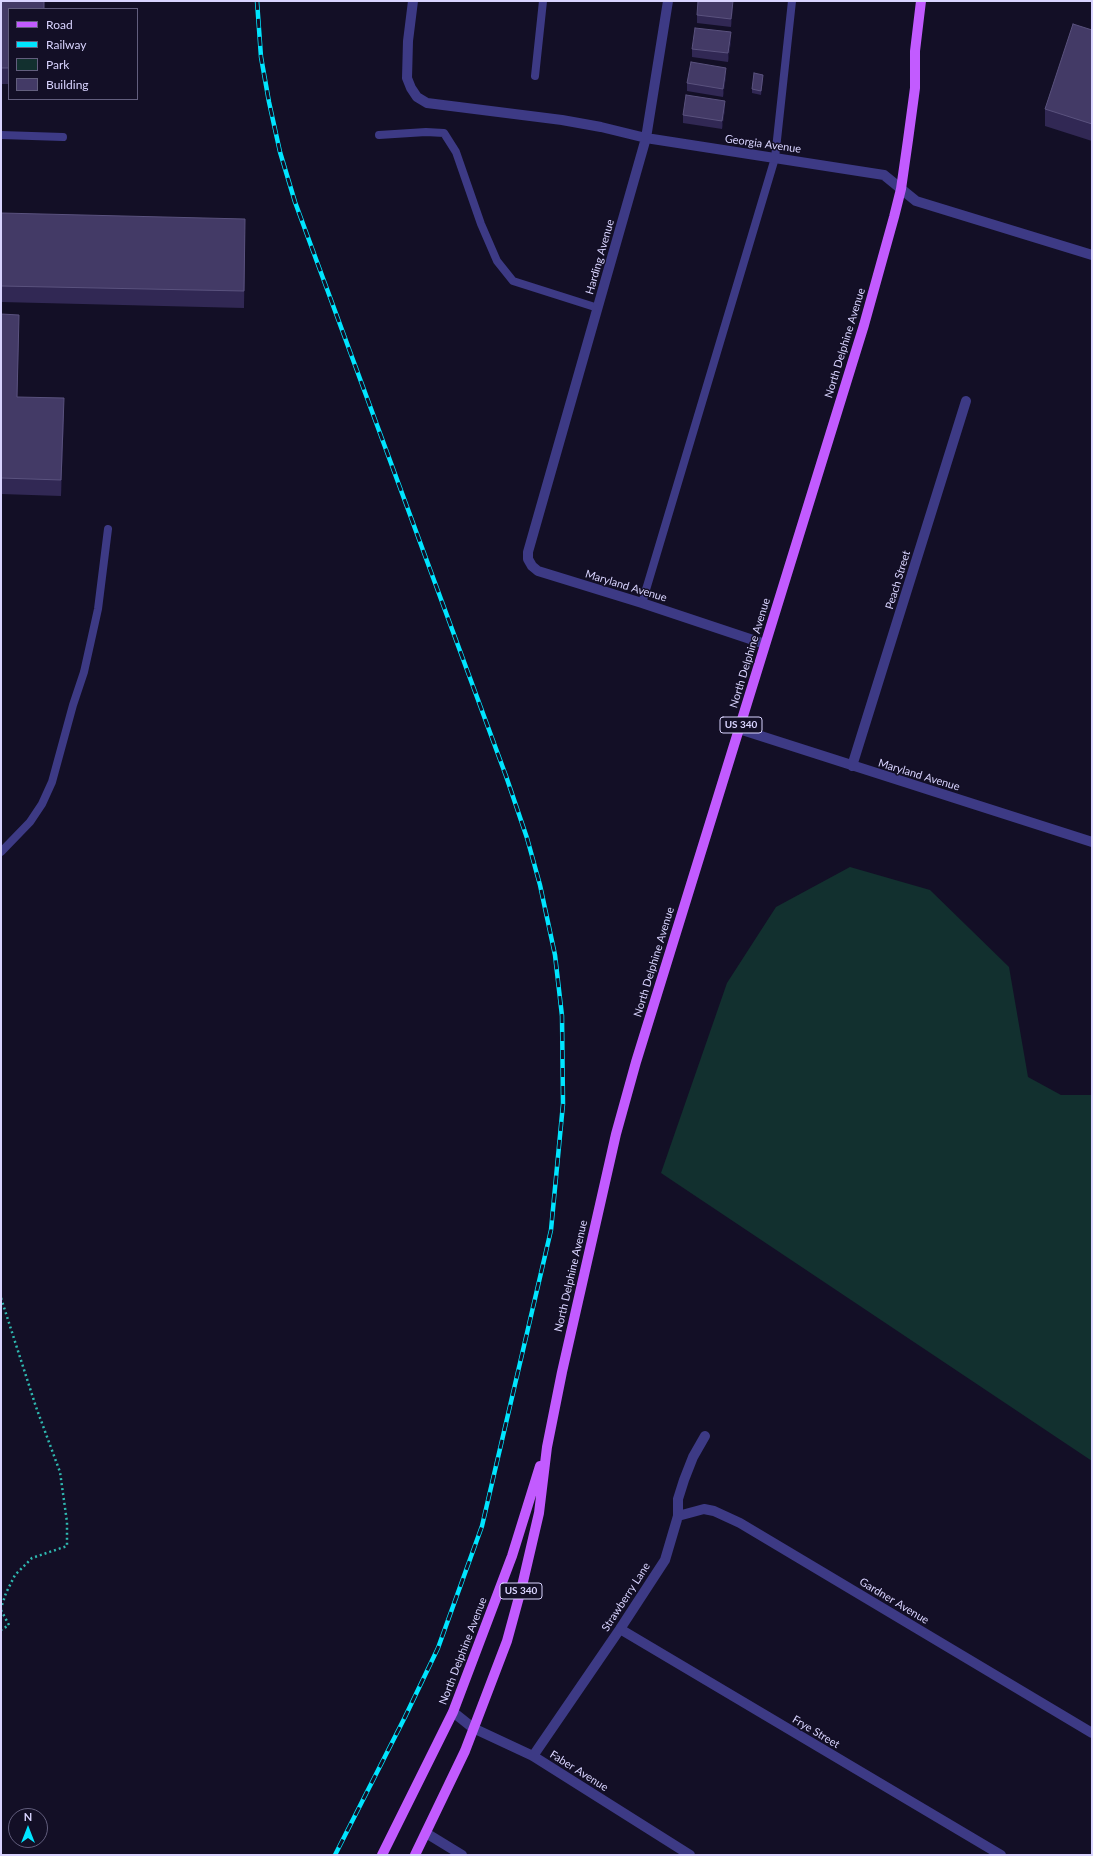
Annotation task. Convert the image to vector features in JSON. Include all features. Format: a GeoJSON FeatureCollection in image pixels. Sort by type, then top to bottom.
{"type":"FeatureCollection","features":[{"type":"Feature","properties":{"kind":"main road","name":"North Delphine Avenue"},"geometry":{"type":"LineString","coordinates":[[415,1855],[464,1751],[507,1641],[522,1586],[539,1513],[547,1448],[562,1372],[616,1134],[636,1062],[864,324],[901,189],[915,88],[915,51],[921,1]]}},
{"type":"Feature","properties":{"kind":"main road","name":"North Delphine Avenue"},"geometry":{"type":"LineString","coordinates":[[382,1855],[453,1712],[512,1556],[547,1448]]}},
{"type":"Feature","properties":{"kind":"street","name":"Georgia Avenue"},"geometry":{"type":"LineString","coordinates":[[413,1],[408,41],[407,78],[411,88],[418,97],[431,104],[562,120],[601,127],[646,138],[884,175],[916,201],[1092,255]]}},
{"type":"Feature","properties":{"kind":"street","name":"Harding Avenue"},"geometry":{"type":"LineString","coordinates":[[539,515],[646,138],[668,1]]}},
{"type":"Feature","properties":{"kind":"street","name":"Peach Street"},"geometry":{"type":"LineString","coordinates":[[852,766],[966,401]]}},
{"type":"Feature","properties":{"kind":"street","name":"Maryland Avenue"},"geometry":{"type":"LineString","coordinates":[[539,515],[528,552],[528,559],[532,566],[538,571],[642,603],[765,644]]}},
{"type":"Feature","properties":{"kind":"street","name":"Maryland Avenue"},"geometry":{"type":"LineString","coordinates":[[739,729],[1092,842]]}},
{"type":"Feature","properties":{"kind":"street","name":"Strawberry Lane"},"geometry":{"type":"LineString","coordinates":[[533,1756],[620,1630],[665,1560],[678,1516],[678,1499],[684,1480],[693,1457],[705,1436]]}},
{"type":"Feature","properties":{"kind":"street","name":"Gardner Avenue"},"geometry":{"type":"LineString","coordinates":[[678,1516],[704,1509],[714,1511],[740,1523],[1092,1733]]}},
{"type":"Feature","properties":{"kind":"street","name":"Frye Street"},"geometry":{"type":"LineString","coordinates":[[620,1630],[1001,1855]]}},
{"type":"Feature","properties":{"kind":"street","name":"Faber Avenue"},"geometry":{"type":"LineString","coordinates":[[453,1712],[473,1728],[533,1756],[690,1855]]}},
{"type":"Feature","properties":{"kind":"street"},"geometry":{"type":"LineString","coordinates":[[426,1833],[462,1855]]}},
{"type":"Feature","properties":{"kind":"lane"},"geometry":{"type":"LineString","coordinates":[[535,76],[543,1]]}},
{"type":"Feature","properties":{"kind":"lane"},"geometry":{"type":"LineString","coordinates":[[642,603],[775,158],[792,1]]}},
{"type":"Feature","properties":{"kind":"lane"},"geometry":{"type":"LineString","coordinates":[[379,135],[426,132],[444,134],[456,152],[481,224],[497,261],[512,281],[598,308]]}},
{"type":"Feature","properties":{"kind":"lane"},"geometry":{"type":"LineString","coordinates":[[1,135],[63,137]]}},
{"type":"Feature","properties":{"kind":"lane"},"geometry":{"type":"LineString","coordinates":[[1,852],[30,822],[42,804],[52,782],[73,705],[84,672],[98,609],[108,529]]}},
{"type":"Feature","properties":{"kind":"path"},"geometry":{"type":"LineString","coordinates":[[1,1298],[36,1407],[60,1472],[67,1522],[66,1546],[32,1558],[15,1575],[6,1593],[1,1609],[10,1625],[1,1630]]}},
{"type":"Feature","properties":{"kind":"green space"},"geometry":{"type":"Polygon","coordinates":[[[850,867],[930,890],[1009,967],[1028,1077],[1061,1095],[1092,1095],[1092,1461],[661,1173],[727,983],[776,907],[850,867]]]}},
{"type":"Feature","properties":{"kind":"building"},"geometry":{"type":"Polygon","coordinates":[[[1,1],[44,1],[44,8],[8,8],[8,68],[1,68],[1,1]]]}},
{"type":"Feature","properties":{"kind":"building"},"geometry":{"type":"Polygon","coordinates":[[[698,1],[733,1],[731,19],[697,15],[698,1]]]}},
{"type":"Feature","properties":{"kind":"building"},"geometry":{"type":"Polygon","coordinates":[[[1073,24],[1092,30],[1092,124],[1045,109],[1073,24]]]}},
{"type":"Feature","properties":{"kind":"building"},"geometry":{"type":"Polygon","coordinates":[[[695,28],[731,32],[728,53],[692,49],[695,28]]]}},
{"type":"Feature","properties":{"kind":"building"},"geometry":{"type":"Polygon","coordinates":[[[691,62],[726,68],[723,89],[687,83],[691,62]]]}},
{"type":"Feature","properties":{"kind":"building"},"geometry":{"type":"Polygon","coordinates":[[[754,73],[763,75],[761,91],[752,89],[754,73]]]}},
{"type":"Feature","properties":{"kind":"building"},"geometry":{"type":"Polygon","coordinates":[[[686,95],[725,101],[722,121],[683,115],[686,95]]]}},
{"type":"Feature","properties":{"kind":"building"},"geometry":{"type":"Polygon","coordinates":[[[1,213],[245,219],[244,291],[1,286],[1,213]]]}},
{"type":"Feature","properties":{"kind":"building"},"geometry":{"type":"Polygon","coordinates":[[[1,314],[19,315],[17,397],[64,398],[61,480],[1,478],[1,314]]]}},
{"type":"Feature","properties":{"kind":"railway"},"geometry":{"type":"LineString","coordinates":[[257,1],[261,57],[269,102],[280,152],[295,202],[506,776],[527,838],[540,885],[555,955],[562,1016],[563,1104],[551,1230],[482,1526],[438,1648],[335,1855]]}}]}
